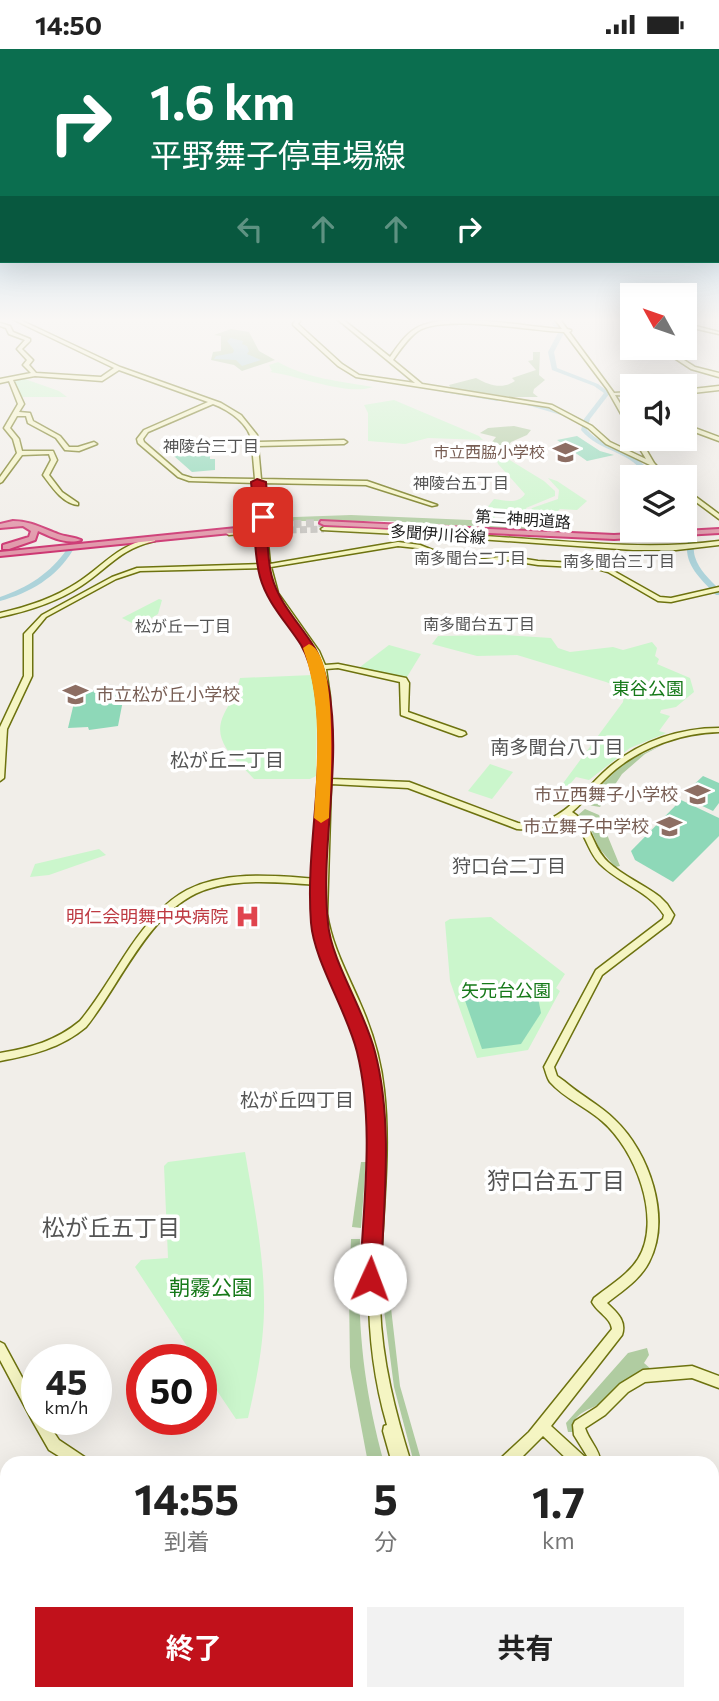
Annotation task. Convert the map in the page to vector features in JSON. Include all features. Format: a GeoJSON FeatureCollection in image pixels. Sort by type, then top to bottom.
{"type":"FeatureCollection","features":[{"type":"Feature","properties":{"kind":"highway"},"geometry":{"type":"LineString","coordinates":[[0,527],[27,523],[60,539],[102,540]]}},
{"type":"Feature","properties":{"kind":"highway"},"geometry":{"type":"LineString","coordinates":[[0,527],[22,524],[32,527],[36,533],[26,541],[0,552]]}},
{"type":"Feature","properties":{"kind":"highway","name":"第二神明道路"},"geometry":{"type":"LineString","coordinates":[[324,526],[613,540],[719,533]]}},
{"type":"Feature","properties":{"kind":"highway"},"geometry":{"type":"LineString","coordinates":[[0,552],[102,540],[257,528]]}},
{"type":"Feature","properties":{"kind":"highway"},"geometry":{"type":"LineString","coordinates":[[0,552],[257,528]]}},
{"type":"Feature","properties":{"kind":"street"},"geometry":{"type":"LineString","coordinates":[[15,395],[21,403],[7,428],[16,439],[20,453]]}},
{"type":"Feature","properties":{"kind":"street"},"geometry":{"type":"LineString","coordinates":[[192,395],[211,402],[237,418],[255,444],[265,566],[270,591],[320,668],[325,781],[320,881],[323,941],[353,1011],[366,1052],[376,1108],[369,1302],[377,1386],[396,1456]]}},
{"type":"Feature","properties":{"kind":"street"},"geometry":{"type":"LineString","coordinates":[[483,395],[543,404],[578,419],[608,443],[652,464]]}},
{"type":"Feature","properties":{"kind":"street"},"geometry":{"type":"LineString","coordinates":[[615,395],[620,403]]}},
{"type":"Feature","properties":{"kind":"street"},"geometry":{"type":"LineString","coordinates":[[615,395],[620,405]]}},
{"type":"Feature","properties":{"kind":"street"},"geometry":{"type":"LineString","coordinates":[[211,402],[146,431],[140,439],[180,476],[196,481],[367,483],[433,505]]}},
{"type":"Feature","properties":{"kind":"street"},"geometry":{"type":"LineString","coordinates":[[16,414],[29,414],[30,422],[58,437],[67,449],[79,449],[94,444]]}},
{"type":"Feature","properties":{"kind":"street"},"geometry":{"type":"LineString","coordinates":[[697,431],[719,439]]}},
{"type":"Feature","properties":{"kind":"street"},"geometry":{"type":"LineString","coordinates":[[255,444],[344,442]]}},
{"type":"Feature","properties":{"kind":"street"},"geometry":{"type":"LineString","coordinates":[[646,451],[652,464]]}},
{"type":"Feature","properties":{"kind":"street"},"geometry":{"type":"LineString","coordinates":[[20,453],[51,452],[54,460],[46,475],[60,493],[76,504]]}},
{"type":"Feature","properties":{"kind":"street"},"geometry":{"type":"LineString","coordinates":[[0,481],[20,453]]}},
{"type":"Feature","properties":{"kind":"street"},"geometry":{"type":"LineString","coordinates":[[697,502],[719,519]]}},
{"type":"Feature","properties":{"kind":"street","name":"多聞伊川谷線"},"geometry":{"type":"LineString","coordinates":[[324,526],[627,548],[681,548],[719,543]]}},
{"type":"Feature","properties":{"kind":"street"},"geometry":{"type":"LineString","coordinates":[[0,615],[34,606],[77,586],[118,551],[129,546],[144,541],[257,528]]}},
{"type":"Feature","properties":{"kind":"street"},"geometry":{"type":"LineString","coordinates":[[0,778],[4,730],[28,676],[28,634],[32,627],[44,616],[114,578],[147,568],[265,566],[390,544],[407,544],[462,563],[508,558],[538,563],[595,566],[610,571],[658,599],[671,600],[719,589]]}},
{"type":"Feature","properties":{"kind":"street"},"geometry":{"type":"LineString","coordinates":[[320,668],[347,667],[403,680],[404,713],[461,734]]}},
{"type":"Feature","properties":{"kind":"street"},"geometry":{"type":"LineString","coordinates":[[325,781],[409,785],[524,827],[552,822],[607,772],[641,749],[694,731],[719,730]]}},
{"type":"Feature","properties":{"kind":"street"},"geometry":{"type":"LineString","coordinates":[[513,1456],[542,1427],[618,1331],[617,1322],[598,1302],[645,1259],[652,1237],[646,1175],[618,1129],[558,1084],[549,1074],[549,1067],[599,973],[667,921],[669,915],[659,902],[603,863],[583,823],[566,811]]}},
{"type":"Feature","properties":{"kind":"street"},"geometry":{"type":"LineString","coordinates":[[0,1057],[53,1044],[85,1022],[163,911],[187,893],[204,886],[235,881],[320,881]]}},
{"type":"Feature","properties":{"kind":"street"},"geometry":{"type":"LineString","coordinates":[[320,881],[324,936],[361,1018],[379,1088],[381,1125],[375,1287],[376,1337],[381,1385],[403,1456]]}},
{"type":"Feature","properties":{"kind":"street"},"geometry":{"type":"LineString","coordinates":[[0,1348],[21,1388]]}},
{"type":"Feature","properties":{"kind":"street"},"geometry":{"type":"LineString","coordinates":[[594,1456],[594,1451],[579,1434],[579,1425],[601,1411],[636,1380],[656,1374],[692,1372],[719,1382]]}},
{"type":"Feature","properties":{"kind":"street"},"geometry":{"type":"LineString","coordinates":[[542,1427],[573,1456]]}},
{"type":"Feature","properties":{"kind":"street"},"geometry":{"type":"LineString","coordinates":[[48,1435],[54,1445],[70,1456]]}},
{"type":"Feature","properties":{"kind":"green space"},"geometry":{"type":"Polygon","coordinates":[[[18,395],[67,397],[19,397],[18,395]]]}},
{"type":"Feature","properties":{"kind":"green space"},"geometry":{"type":"Polygon","coordinates":[[[497,395],[538,397],[512,397],[497,395]]]}},
{"type":"Feature","properties":{"kind":"green space"},"geometry":{"type":"Polygon","coordinates":[[[394,400],[483,440],[428,438],[405,444],[368,441],[368,413],[364,405],[394,400]]]}},
{"type":"Feature","properties":{"kind":"green space"},"geometry":{"type":"Polygon","coordinates":[[[514,426],[531,430],[527,435],[511,442],[507,448],[492,442],[496,437],[480,433],[488,428],[514,426]]]}},
{"type":"Feature","properties":{"kind":"green space"},"geometry":{"type":"Polygon","coordinates":[[[577,436],[600,451],[614,455],[587,461],[557,440],[577,436]]]}},
{"type":"Feature","properties":{"kind":"green space"},"geometry":{"type":"Polygon","coordinates":[[[204,448],[204,451],[210,451],[210,459],[215,459],[215,470],[192,472],[166,449],[204,448]]]}},
{"type":"Feature","properties":{"kind":"green space"},"geometry":{"type":"Polygon","coordinates":[[[493,450],[544,481],[555,491],[555,496],[526,508],[528,513],[496,512],[494,520],[485,519],[491,513],[486,509],[494,499],[515,501],[525,494],[498,464],[493,450]]]}},
{"type":"Feature","properties":{"kind":"green space"},"geometry":{"type":"Polygon","coordinates":[[[548,478],[587,501],[577,510],[560,509],[548,520],[530,511],[558,499],[559,490],[548,478]]]}},
{"type":"Feature","properties":{"kind":"green space"},"geometry":{"type":"Polygon","coordinates":[[[351,515],[470,520],[545,527],[556,523],[563,530],[547,532],[390,521],[274,521],[274,530],[290,532],[269,534],[267,518],[351,515]]]}},
{"type":"Feature","properties":{"kind":"green space"},"geometry":{"type":"Polygon","coordinates":[[[159,599],[162,600],[158,614],[138,626],[122,618],[159,599]]]}},
{"type":"Feature","properties":{"kind":"green space","name":"東谷公園"},"geometry":{"type":"Polygon","coordinates":[[[504,635],[551,638],[558,648],[570,652],[613,647],[623,650],[652,642],[657,648],[657,664],[690,678],[694,692],[676,707],[661,710],[660,713],[670,716],[659,731],[666,733],[630,748],[589,780],[576,777],[560,796],[568,799],[559,803],[550,801],[623,702],[624,695],[618,687],[606,682],[517,655],[477,656],[432,644],[438,636],[504,635]]]}},
{"type":"Feature","properties":{"kind":"green space"},"geometry":{"type":"Polygon","coordinates":[[[389,645],[421,654],[407,677],[361,669],[360,667],[389,645]]]}},
{"type":"Feature","properties":{"kind":"green space"},"geometry":{"type":"Polygon","coordinates":[[[313,675],[317,706],[316,776],[310,779],[254,779],[227,750],[220,733],[224,714],[240,678],[313,675]]]}},
{"type":"Feature","properties":{"kind":"green space"},"geometry":{"type":"Polygon","coordinates":[[[77,690],[125,690],[118,726],[89,730],[88,727],[68,728],[77,690]]]}},
{"type":"Feature","properties":{"kind":"green space"},"geometry":{"type":"Polygon","coordinates":[[[664,744],[645,754],[622,774],[600,807],[582,804],[625,762],[664,744]]]}},
{"type":"Feature","properties":{"kind":"green space"},"geometry":{"type":"Polygon","coordinates":[[[490,764],[513,772],[492,799],[468,791],[490,764]]]}},
{"type":"Feature","properties":{"kind":"green space"},"geometry":{"type":"Polygon","coordinates":[[[703,776],[719,783],[719,803],[713,811],[698,804],[701,800],[685,793],[703,776]]]}},
{"type":"Feature","properties":{"kind":"green space"},"geometry":{"type":"Polygon","coordinates":[[[681,800],[719,818],[719,836],[673,882],[635,860],[631,851],[681,800]]]}},
{"type":"Feature","properties":{"kind":"green space"},"geometry":{"type":"Polygon","coordinates":[[[585,809],[599,815],[620,866],[615,867],[599,848],[588,823],[578,815],[585,809]]]}},
{"type":"Feature","properties":{"kind":"green space"},"geometry":{"type":"Polygon","coordinates":[[[99,849],[106,855],[49,875],[30,877],[35,864],[99,849]]]}},
{"type":"Feature","properties":{"kind":"green space","name":"矢元台公園"},"geometry":{"type":"Polygon","coordinates":[[[491,917],[565,974],[556,988],[560,991],[528,1050],[477,1058],[450,981],[445,922],[450,919],[491,917]]]}},
{"type":"Feature","properties":{"kind":"green space"},"geometry":{"type":"Polygon","coordinates":[[[536,987],[541,1013],[521,1044],[482,1049],[462,992],[536,987]]]}},
{"type":"Feature","properties":{"kind":"green space","name":"朝霧公園"},"geometry":{"type":"Polygon","coordinates":[[[245,1152],[261,1252],[264,1292],[259,1365],[248,1418],[236,1419],[217,1391],[217,1344],[186,1344],[135,1267],[141,1260],[168,1258],[164,1166],[168,1162],[245,1152]]]}},
{"type":"Feature","properties":{"kind":"green space"},"geometry":{"type":"Polygon","coordinates":[[[361,1162],[366,1162],[361,1228],[352,1227],[361,1162]]]}},
{"type":"Feature","properties":{"kind":"green space"},"geometry":{"type":"Polygon","coordinates":[[[351,1239],[360,1239],[360,1325],[366,1378],[382,1456],[367,1456],[350,1367],[351,1239]]]}},
{"type":"Feature","properties":{"kind":"green space"},"geometry":{"type":"Polygon","coordinates":[[[391,1308],[400,1386],[420,1456],[412,1456],[394,1387],[384,1310],[391,1308]]]}},
{"type":"Feature","properties":{"kind":"green space"},"geometry":{"type":"Polygon","coordinates":[[[647,1348],[649,1355],[644,1363],[652,1370],[632,1377],[607,1399],[581,1414],[572,1424],[573,1432],[568,1432],[566,1423],[628,1353],[647,1348]]]}},
{"type":"Feature","properties":{"kind":"waterway"},"geometry":{"type":"LineString","coordinates":[[472,395],[497,399]]}},
{"type":"Feature","properties":{"kind":"waterway"},"geometry":{"type":"LineString","coordinates":[[605,395],[587,419],[584,430],[591,438],[641,465]]}},
{"type":"Feature","properties":{"kind":"waterway"},"geometry":{"type":"LineString","coordinates":[[529,404],[561,413]]}},
{"type":"Feature","properties":{"kind":"waterway"},"geometry":{"type":"LineString","coordinates":[[691,542],[694,563],[719,593]]}},
{"type":"Feature","properties":{"kind":"waterway"},"geometry":{"type":"LineString","coordinates":[[0,599],[40,581],[57,567],[69,550]]}},
{"type":"Feature","properties":{"kind":"tunnel"},"geometry":{"type":"LineString","coordinates":[[256,525],[324,523]]}},
{"type":"Feature","properties":{"kind":"tunnel"},"geometry":{"type":"LineString","coordinates":[[258,531],[324,529]]}},
{"type":"Feature","properties":{"kind":"slow traffic"},"geometry":{"type":"LineString","coordinates":[[309,648],[320,678],[323,703],[325,745],[321,818]]}},
{"type":"Feature","properties":{"kind":"place","name":"市立西脇小学校"},"geometry":{"type":"Point","coordinates":[565,452]}},
{"type":"Feature","properties":{"kind":"place","name":"市立松が丘小学校"},"geometry":{"type":"Point","coordinates":[76,695]}},
{"type":"Feature","properties":{"kind":"place","name":"市立西舞子小学校"},"geometry":{"type":"Point","coordinates":[698,795]}},
{"type":"Feature","properties":{"kind":"place","name":"市立舞子中学校"},"geometry":{"type":"Point","coordinates":[669,827]}},
{"type":"Feature","properties":{"kind":"place","name":"明仁会明舞中央病院"},"geometry":{"type":"Point","coordinates":[248,917]}},
{"type":"Feature","properties":{"kind":"district","name":"神陵台三丁目"},"geometry":{"type":"Point","coordinates":[211,446]}},
{"type":"Feature","properties":{"kind":"district","name":"神陵台五丁目"},"geometry":{"type":"Point","coordinates":[461,483]}},
{"type":"Feature","properties":{"kind":"district","name":"南多聞台二丁目"},"geometry":{"type":"Point","coordinates":[470,558]}},
{"type":"Feature","properties":{"kind":"district","name":"南多聞台三丁目"},"geometry":{"type":"Point","coordinates":[619,561]}},
{"type":"Feature","properties":{"kind":"district","name":"南多聞台五丁目"},"geometry":{"type":"Point","coordinates":[479,624]}},
{"type":"Feature","properties":{"kind":"district","name":"松が丘一丁目"},"geometry":{"type":"Point","coordinates":[183,626]}},
{"type":"Feature","properties":{"kind":"district","name":"南多聞台八丁目"},"geometry":{"type":"Point","coordinates":[557,747]}},
{"type":"Feature","properties":{"kind":"district","name":"松が丘二丁目"},"geometry":{"type":"Point","coordinates":[227,760]}},
{"type":"Feature","properties":{"kind":"district","name":"狩口台二丁目"},"geometry":{"type":"Point","coordinates":[509,866]}},
{"type":"Feature","properties":{"kind":"district","name":"松が丘四丁目"},"geometry":{"type":"Point","coordinates":[297,1100]}},
{"type":"Feature","properties":{"kind":"district","name":"狩口台五丁目"},"geometry":{"type":"Point","coordinates":[556,1181]}},
{"type":"Feature","properties":{"kind":"district","name":"松が丘五丁目"},"geometry":{"type":"Point","coordinates":[111,1228]}},
{"type":"Feature","properties":{"kind":"route"},"geometry":{"type":"LineString","coordinates":[[263,517],[260,482],[257,482],[264,566],[270,591],[309,648],[315,660],[322,690],[325,745],[317,892],[323,941],[353,1011],[366,1052],[376,1108],[370,1279]]}}]}
